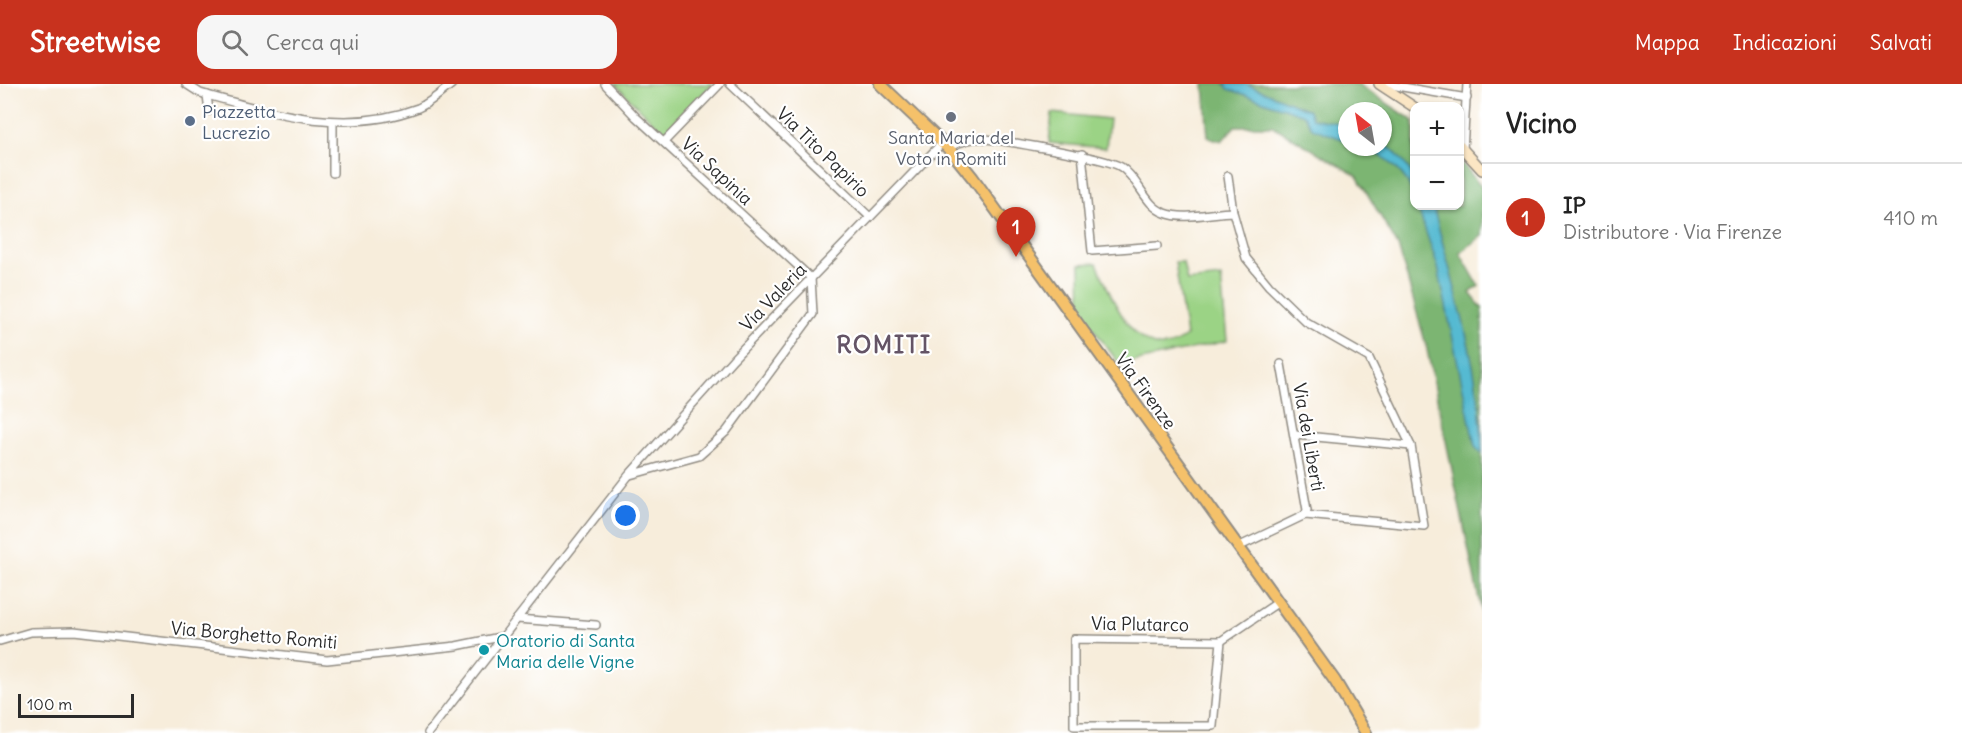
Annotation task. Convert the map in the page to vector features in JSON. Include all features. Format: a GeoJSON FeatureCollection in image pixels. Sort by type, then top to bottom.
{"type":"FeatureCollection","features":[{"type":"Feature","properties":{"kind":"main road","name":"Via Firenze"},"geometry":{"type":"LineString","coordinates":[[880,84],[944,145],[978,186],[1341,690],[1366,733]]}},
{"type":"Feature","properties":{"kind":"main road"},"geometry":{"type":"LineString","coordinates":[[1379,84],[1410,104]]}},
{"type":"Feature","properties":{"kind":"main road"},"geometry":{"type":"LineString","coordinates":[[1464,149],[1482,170]]}},
{"type":"Feature","properties":{"kind":"street"},"geometry":{"type":"LineString","coordinates":[[186,84],[207,95],[297,118],[346,123],[420,107],[452,84]]}},
{"type":"Feature","properties":{"kind":"street","name":"Via Sapinia"},"geometry":{"type":"LineString","coordinates":[[605,84],[636,117],[811,278]]}},
{"type":"Feature","properties":{"kind":"street"},"geometry":{"type":"LineString","coordinates":[[664,142],[720,84]]}},
{"type":"Feature","properties":{"kind":"street","name":"Via Tito Papirio"},"geometry":{"type":"LineString","coordinates":[[730,84],[870,218]]}},
{"type":"Feature","properties":{"kind":"street"},"geometry":{"type":"LineString","coordinates":[[1385,84],[1467,98]]}},
{"type":"Feature","properties":{"kind":"street"},"geometry":{"type":"LineString","coordinates":[[1464,127],[1467,84]]}},
{"type":"Feature","properties":{"kind":"street"},"geometry":{"type":"LineString","coordinates":[[207,95],[209,111]]}},
{"type":"Feature","properties":{"kind":"street"},"geometry":{"type":"LineString","coordinates":[[333,122],[333,173]]}},
{"type":"Feature","properties":{"kind":"street"},"geometry":{"type":"LineString","coordinates":[[944,145],[973,138],[1083,154],[1119,166],[1129,174],[1155,208],[1166,214],[1178,216],[1233,212]]}},
{"type":"Feature","properties":{"kind":"street","name":"Via Valeria"},"geometry":{"type":"LineString","coordinates":[[428,733],[629,475],[811,278],[944,145]]}},
{"type":"Feature","properties":{"kind":"street"},"geometry":{"type":"LineString","coordinates":[[1083,154],[1092,251],[1157,246]]}},
{"type":"Feature","properties":{"kind":"street"},"geometry":{"type":"LineString","coordinates":[[1228,176],[1233,212],[1246,258],[1269,286],[1306,322],[1369,358],[1411,446],[1424,526],[1305,515],[1238,546]]}},
{"type":"Feature","properties":{"kind":"street"},"geometry":{"type":"LineString","coordinates":[[629,475],[699,456],[726,432],[813,314],[811,278]]}},
{"type":"Feature","properties":{"kind":"street","name":"Via dei Liberti"},"geometry":{"type":"LineString","coordinates":[[1281,364],[1307,510],[1305,515]]}},
{"type":"Feature","properties":{"kind":"street"},"geometry":{"type":"LineString","coordinates":[[1295,435],[1411,446]]}},
{"type":"Feature","properties":{"kind":"street"},"geometry":{"type":"LineString","coordinates":[[1221,640],[1277,603]]}},
{"type":"Feature","properties":{"kind":"street"},"geometry":{"type":"LineString","coordinates":[[517,619],[596,626]]}},
{"type":"Feature","properties":{"kind":"street","name":"Via Borghetto Romiti"},"geometry":{"type":"LineString","coordinates":[[0,641],[31,632],[74,631],[327,660],[456,646],[505,636]]}},
{"type":"Feature","properties":{"kind":"street","name":"Via Plutarco"},"geometry":{"type":"LineString","coordinates":[[1074,639],[1221,640],[1213,726],[1074,726],[1074,639]]}},
{"type":"Feature","properties":{"kind":"green space"},"geometry":{"type":"Polygon","coordinates":[[[615,84],[713,84],[664,133],[615,84]]]}},
{"type":"Feature","properties":{"kind":"green space"},"geometry":{"type":"Polygon","coordinates":[[[1204,84],[1358,84],[1385,102],[1338,102],[1338,156],[1392,156],[1392,106],[1410,118],[1410,210],[1464,210],[1464,165],[1482,188],[1482,236],[1460,253],[1479,286],[1470,293],[1482,308],[1482,614],[1426,345],[1398,246],[1357,176],[1273,126],[1235,126],[1222,141],[1208,137],[1204,84]]]}},
{"type":"Feature","properties":{"kind":"green space"},"geometry":{"type":"Polygon","coordinates":[[[1052,113],[1109,119],[1106,148],[1049,143],[1052,113]]]}},
{"type":"Feature","properties":{"kind":"green space"},"geometry":{"type":"Polygon","coordinates":[[[1175,262],[1183,262],[1187,281],[1221,277],[1227,341],[1120,365],[1081,312],[1080,264],[1097,263],[1119,311],[1141,338],[1155,345],[1170,345],[1186,336],[1175,262]]]}},
{"type":"Feature","properties":{"kind":"water"},"geometry":{"type":"Polygon","coordinates":[[[1225,84],[1246,84],[1309,110],[1312,118],[1338,123],[1338,138],[1312,128],[1304,115],[1228,89],[1225,84]]]}},
{"type":"Feature","properties":{"kind":"water"},"geometry":{"type":"Polygon","coordinates":[[[1392,150],[1410,170],[1410,186],[1401,173],[1381,156],[1392,156],[1392,150]]]}},
{"type":"Feature","properties":{"kind":"water"},"geometry":{"type":"Polygon","coordinates":[[[1418,210],[1434,210],[1457,297],[1477,391],[1482,454],[1475,447],[1438,267],[1418,210]]]}},
{"type":"Feature","properties":{"kind":"place","name":"Santa Maria del Voto in Romiti"},"geometry":{"type":"Point","coordinates":[951,117]}},
{"type":"Feature","properties":{"kind":"place","name":"Piazzetta Lucrezio"},"geometry":{"type":"Point","coordinates":[190,121]}},
{"type":"Feature","properties":{"kind":"place","name":"IP"},"geometry":{"type":"Point","coordinates":[1016,257]}},
{"type":"Feature","properties":{"kind":"place","name":"Oratorio di Santa Maria delle Vigne"},"geometry":{"type":"Point","coordinates":[484,650]}},
{"type":"Feature","properties":{"kind":"district","name":"ROMITI"},"geometry":{"type":"Point","coordinates":[884,344]}}]}
